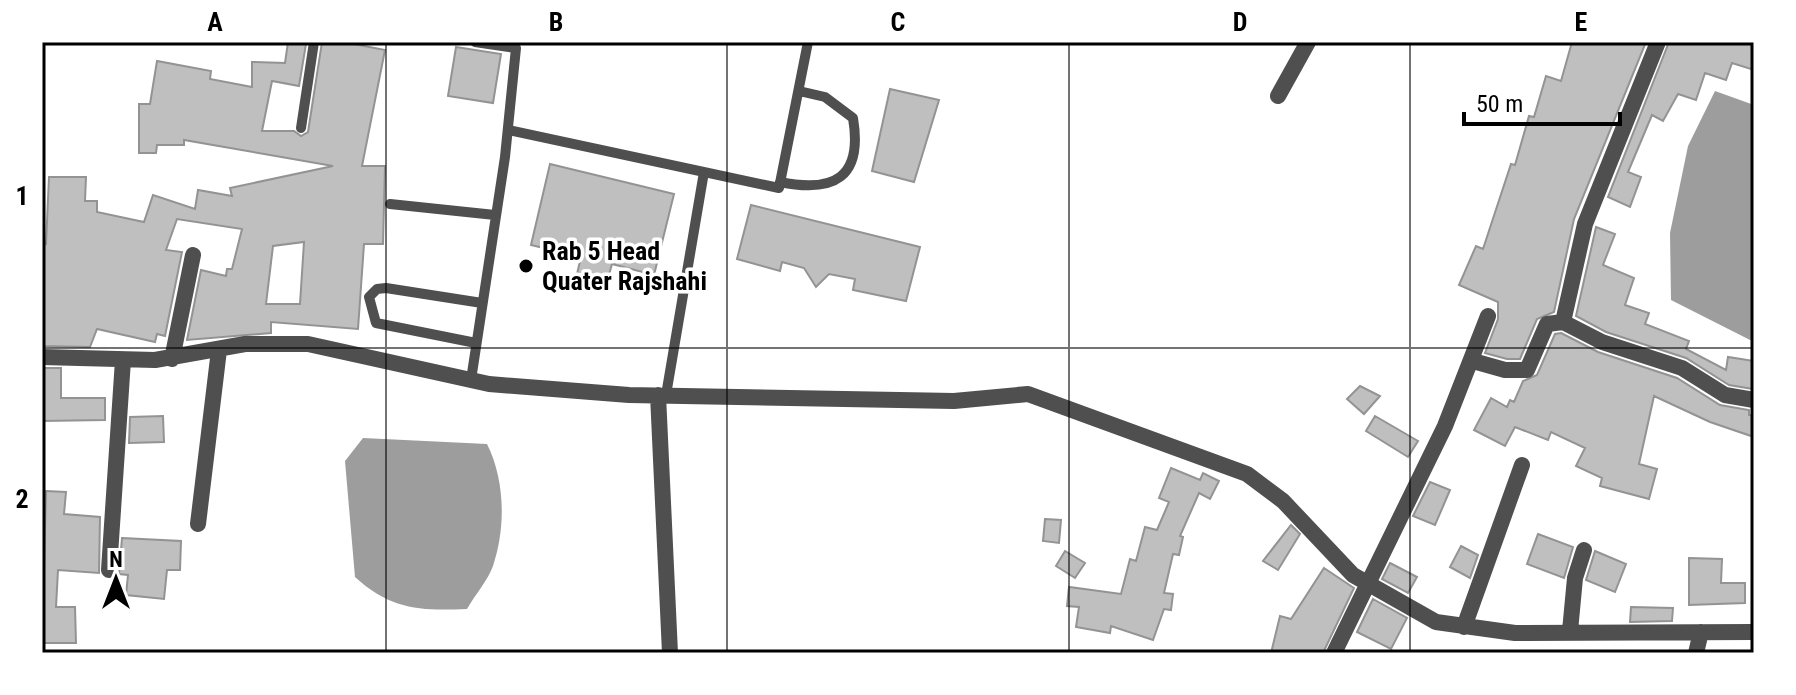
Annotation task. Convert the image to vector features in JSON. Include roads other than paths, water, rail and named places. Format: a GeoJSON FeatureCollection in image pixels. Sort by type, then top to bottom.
{"type":"FeatureCollection","features":[{"type":"Feature","properties":{"kind":"street"},"geometry":{"type":"LineString","coordinates":[[1278,96],[1308,42]]}},
{"type":"Feature","properties":{"kind":"street"},"geometry":{"type":"LineString","coordinates":[[1563,322],[1585,224],[1658,42]]}},
{"type":"Feature","properties":{"kind":"street"},"geometry":{"type":"LineString","coordinates":[[172,359],[193,255]]}},
{"type":"Feature","properties":{"kind":"street"},"geometry":{"type":"LineString","coordinates":[[1334,653],[1366,582],[1445,426],[1473,361],[1488,316]]}},
{"type":"Feature","properties":{"kind":"street"},"geometry":{"type":"LineString","coordinates":[[1473,361],[1505,370],[1527,370],[1547,324],[1563,322],[1602,342],[1682,368],[1725,395],[1754,400]]}},
{"type":"Feature","properties":{"kind":"street"},"geometry":{"type":"LineString","coordinates":[[42,357],[172,359],[245,344],[308,344],[471,380],[662,395],[954,401],[1028,394],[1247,474],[1283,501],[1333,557],[1366,582],[1436,622],[1515,633],[1754,632]]}},
{"type":"Feature","properties":{"kind":"street"},"geometry":{"type":"LineString","coordinates":[[198,524],[219,350]]}},
{"type":"Feature","properties":{"kind":"street"},"geometry":{"type":"LineString","coordinates":[[109,570],[123,360]]}},
{"type":"Feature","properties":{"kind":"street"},"geometry":{"type":"LineString","coordinates":[[662,395],[670,653]]}},
{"type":"Feature","properties":{"kind":"street"},"geometry":{"type":"LineString","coordinates":[[1464,627],[1522,465]]}},
{"type":"Feature","properties":{"kind":"street"},"geometry":{"type":"LineString","coordinates":[[1570,631],[1575,578],[1584,550]]}},
{"type":"Feature","properties":{"kind":"street"},"geometry":{"type":"LineString","coordinates":[[1696,653],[1701,632]]}},
{"type":"Feature","properties":{"kind":"lane"},"geometry":{"type":"LineString","coordinates":[[301,128],[314,42]]}},
{"type":"Feature","properties":{"kind":"lane"},"geometry":{"type":"LineString","coordinates":[[471,380],[508,130],[517,45],[475,42]]}},
{"type":"Feature","properties":{"kind":"lane"},"geometry":{"type":"LineString","coordinates":[[508,130],[779,188],[808,42]]}},
{"type":"Feature","properties":{"kind":"lane"},"geometry":{"type":"LineString","coordinates":[[780,182],[805,187],[829,186],[845,175],[855,151],[853,118],[825,97],[799,91]]}},
{"type":"Feature","properties":{"kind":"lane"},"geometry":{"type":"LineString","coordinates":[[662,395],[704,172]]}},
{"type":"Feature","properties":{"kind":"lane"},"geometry":{"type":"LineString","coordinates":[[390,204],[495,215]]}},
{"type":"Feature","properties":{"kind":"lane"},"geometry":{"type":"LineString","coordinates":[[476,343],[376,323],[369,297],[377,289],[386,288],[482,303]]}},
{"type":"Feature","properties":{"kind":"place","name":"Rab 5 Head Quater Rajshahi"},"geometry":{"type":"Point","coordinates":[526,266]}}]}
